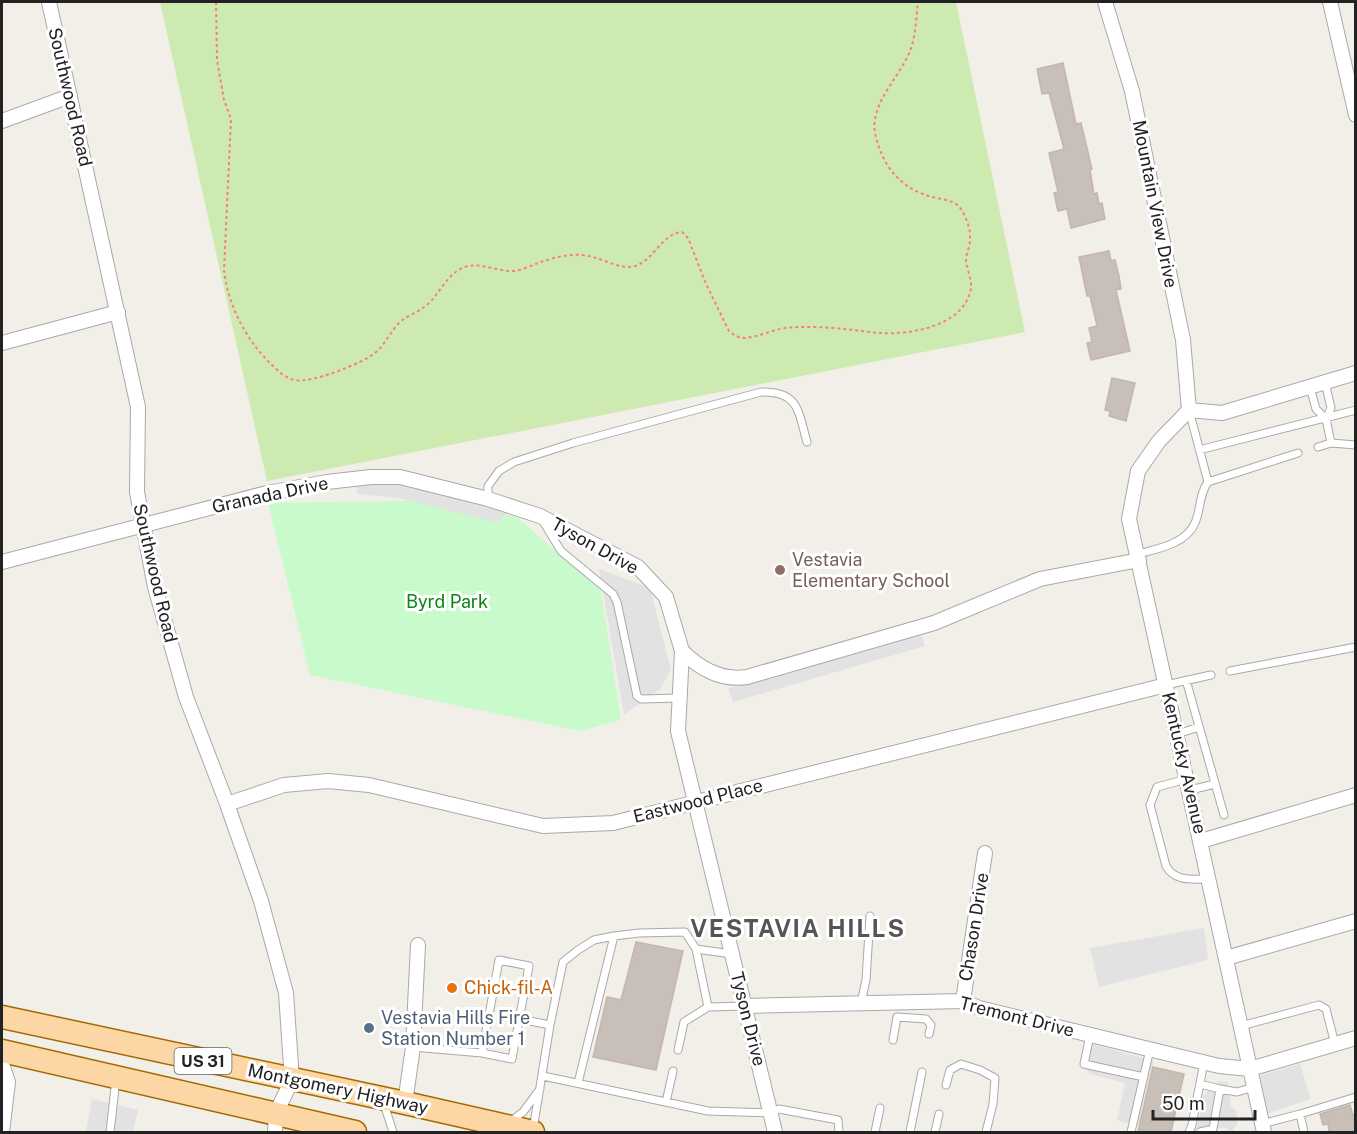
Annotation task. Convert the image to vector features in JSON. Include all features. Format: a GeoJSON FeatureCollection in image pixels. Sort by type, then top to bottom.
{"type":"FeatureCollection","features":[{"type":"Feature","properties":{"kind":"main road","name":"Montgomery Highway"},"geometry":{"type":"LineString","coordinates":[[2,1017],[533,1132]]}},
{"type":"Feature","properties":{"kind":"main road","name":"Montgomery Highway"},"geometry":{"type":"LineString","coordinates":[[2,1051],[116,1077],[275,1123],[354,1132]]}},
{"type":"Feature","properties":{"kind":"street","name":"Southwood Road"},"geometry":{"type":"LineString","coordinates":[[48,2],[138,407],[137,492],[155,587],[186,697],[261,901],[286,993],[292,1080],[275,1123]]}},
{"type":"Feature","properties":{"kind":"street","name":"Mountain View Drive"},"geometry":{"type":"LineString","coordinates":[[1105,2],[1132,92],[1183,340],[1189,410]]}},
{"type":"Feature","properties":{"kind":"street"},"geometry":{"type":"LineString","coordinates":[[1330,2],[1356,115]]}},
{"type":"Feature","properties":{"kind":"street"},"geometry":{"type":"LineString","coordinates":[[2,121],[70,96]]}},
{"type":"Feature","properties":{"kind":"street"},"geometry":{"type":"LineString","coordinates":[[2,343],[118,312]]}},
{"type":"Feature","properties":{"kind":"street"},"geometry":{"type":"LineString","coordinates":[[1189,410],[1222,413],[1356,373]]}},
{"type":"Feature","properties":{"kind":"street","name":"Kentucky Avenue"},"geometry":{"type":"LineString","coordinates":[[1189,410],[1159,441],[1138,471],[1129,519],[1263,1128]]}},
{"type":"Feature","properties":{"kind":"street","name":"Granada Drive"},"geometry":{"type":"LineString","coordinates":[[2,562],[267,493],[371,477],[400,477],[488,499],[540,516]]}},
{"type":"Feature","properties":{"kind":"street","name":"Tyson Drive"},"geometry":{"type":"LineString","coordinates":[[540,516],[638,567],[666,597],[682,651],[678,731],[775,1132]]}},
{"type":"Feature","properties":{"kind":"street"},"geometry":{"type":"LineString","coordinates":[[682,651],[699,666],[717,675],[728,678],[747,676],[934,623],[1040,579],[1138,557]]}},
{"type":"Feature","properties":{"kind":"street","name":"Eastwood Place"},"geometry":{"type":"LineString","coordinates":[[227,804],[284,785],[328,782],[369,786],[543,826],[613,823],[1166,685]]}},
{"type":"Feature","properties":{"kind":"street"},"geometry":{"type":"LineString","coordinates":[[1201,841],[1356,795]]}},
{"type":"Feature","properties":{"kind":"street","name":"Chason Drive"},"geometry":{"type":"LineString","coordinates":[[963,1001],[985,853]]}},
{"type":"Feature","properties":{"kind":"street"},"geometry":{"type":"LineString","coordinates":[[1226,958],[1356,921]]}},
{"type":"Feature","properties":{"kind":"street"},"geometry":{"type":"LineString","coordinates":[[405,1103],[413,1047],[418,945]]}},
{"type":"Feature","properties":{"kind":"street","name":"Tremont Drive"},"geometry":{"type":"LineString","coordinates":[[745,1006],[963,1001],[980,1008],[1219,1066],[1250,1069]]}},
{"type":"Feature","properties":{"kind":"street"},"geometry":{"type":"LineString","coordinates":[[1250,1069],[1356,1038]]}},
{"type":"Feature","properties":{"kind":"street"},"geometry":{"type":"LineString","coordinates":[[2,1064],[8,1082],[2,1132]]}},
{"type":"Feature","properties":{"kind":"lane"},"geometry":{"type":"LineString","coordinates":[[1325,382],[1331,408],[1326,419]]}},
{"type":"Feature","properties":{"kind":"lane"},"geometry":{"type":"LineString","coordinates":[[1310,387],[1316,409],[1326,419],[1331,443]]}},
{"type":"Feature","properties":{"kind":"lane"},"geometry":{"type":"LineString","coordinates":[[488,499],[488,486],[498,471],[514,462],[573,443],[761,392],[779,391],[792,399],[807,442]]}},
{"type":"Feature","properties":{"kind":"lane"},"geometry":{"type":"LineString","coordinates":[[1189,410],[1208,482]]}},
{"type":"Feature","properties":{"kind":"lane"},"geometry":{"type":"LineString","coordinates":[[1199,450],[1356,410]]}},
{"type":"Feature","properties":{"kind":"lane"},"geometry":{"type":"LineString","coordinates":[[1318,447],[1331,443],[1356,446]]}},
{"type":"Feature","properties":{"kind":"lane"},"geometry":{"type":"LineString","coordinates":[[1138,557],[1166,547],[1183,537],[1195,524],[1203,489],[1208,482],[1298,453]]}},
{"type":"Feature","properties":{"kind":"lane"},"geometry":{"type":"LineString","coordinates":[[540,516],[561,551],[613,594],[617,602],[637,696],[641,699],[679,698]]}},
{"type":"Feature","properties":{"kind":"lane"},"geometry":{"type":"LineString","coordinates":[[1230,671],[1356,647]]}},
{"type":"Feature","properties":{"kind":"lane"},"geometry":{"type":"LineString","coordinates":[[1166,685],[1211,675]]}},
{"type":"Feature","properties":{"kind":"lane"},"geometry":{"type":"LineString","coordinates":[[1186,680],[1224,815]]}},
{"type":"Feature","properties":{"kind":"lane"},"geometry":{"type":"LineString","coordinates":[[1177,734],[1200,727]]}},
{"type":"Feature","properties":{"kind":"lane"},"geometry":{"type":"LineString","coordinates":[[1209,879],[1180,878],[1170,873],[1166,866],[1150,805],[1157,788],[1215,784]]}},
{"type":"Feature","properties":{"kind":"lane"},"geometry":{"type":"LineString","coordinates":[[861,1003],[866,980],[870,916]]}},
{"type":"Feature","properties":{"kind":"lane"},"geometry":{"type":"LineString","coordinates":[[533,1132],[550,1025],[563,962],[578,950],[594,940],[614,936],[685,932],[696,949],[708,1007]]}},
{"type":"Feature","properties":{"kind":"lane"},"geometry":{"type":"LineString","coordinates":[[578,1083],[614,936]]}},
{"type":"Feature","properties":{"kind":"lane"},"geometry":{"type":"LineString","coordinates":[[696,949],[732,954]]}},
{"type":"Feature","properties":{"kind":"lane"},"geometry":{"type":"LineString","coordinates":[[413,1047],[482,1053],[512,1059],[529,966],[499,960],[482,1053]]}},
{"type":"Feature","properties":{"kind":"lane"},"geometry":{"type":"LineString","coordinates":[[1241,1026],[1319,1005],[1326,1009],[1335,1044]]}},
{"type":"Feature","properties":{"kind":"lane"},"geometry":{"type":"LineString","coordinates":[[678,1050],[684,1022],[708,1007],[745,1006]]}},
{"type":"Feature","properties":{"kind":"lane"},"geometry":{"type":"LineString","coordinates":[[892,1040],[897,1017],[926,1019],[931,1025],[929,1034]]}},
{"type":"Feature","properties":{"kind":"lane"},"geometry":{"type":"LineString","coordinates":[[520,1019],[550,1025]]}},
{"type":"Feature","properties":{"kind":"lane"},"geometry":{"type":"LineString","coordinates":[[1090,1035],[1084,1064],[1144,1077]]}},
{"type":"Feature","properties":{"kind":"lane"},"geometry":{"type":"LineString","coordinates":[[1131,1132],[1150,1049]]}},
{"type":"Feature","properties":{"kind":"lane"},"geometry":{"type":"LineString","coordinates":[[1189,1132],[1204,1062]]}},
{"type":"Feature","properties":{"kind":"lane"},"geometry":{"type":"LineString","coordinates":[[946,1085],[950,1070],[961,1064],[995,1078],[993,1104],[986,1132]]}},
{"type":"Feature","properties":{"kind":"lane"},"geometry":{"type":"LineString","coordinates":[[666,1102],[673,1071]]}},
{"type":"Feature","properties":{"kind":"lane"},"geometry":{"type":"LineString","coordinates":[[910,1132],[922,1072]]}},
{"type":"Feature","properties":{"kind":"lane"},"geometry":{"type":"LineString","coordinates":[[543,1076],[708,1111],[771,1113],[779,1109],[838,1120],[839,1132]]}},
{"type":"Feature","properties":{"kind":"lane"},"geometry":{"type":"LineString","coordinates":[[110,1132],[116,1077]]}},
{"type":"Feature","properties":{"kind":"lane"},"geometry":{"type":"LineString","coordinates":[[1200,1084],[1237,1092],[1254,1087]]}},
{"type":"Feature","properties":{"kind":"lane"},"geometry":{"type":"LineString","coordinates":[[504,1125],[523,1112],[541,1087]]}},
{"type":"Feature","properties":{"kind":"lane"},"geometry":{"type":"LineString","coordinates":[[1200,1132],[1213,1129],[1220,1089]]}},
{"type":"Feature","properties":{"kind":"lane"},"geometry":{"type":"LineString","coordinates":[[1263,1128],[1356,1097]]}},
{"type":"Feature","properties":{"kind":"lane"},"geometry":{"type":"LineString","coordinates":[[382,1098],[393,1132]]}},
{"type":"Feature","properties":{"kind":"lane"},"geometry":{"type":"LineString","coordinates":[[875,1132],[880,1108]]}},
{"type":"Feature","properties":{"kind":"lane"},"geometry":{"type":"LineString","coordinates":[[935,1132],[939,1114]]}},
{"type":"Feature","properties":{"kind":"lane"},"geometry":{"type":"LineString","coordinates":[[1300,1114],[1304,1132]]}},
{"type":"Feature","properties":{"kind":"path"},"geometry":{"type":"LineString","coordinates":[[216,2],[217,60],[224,100],[231,119],[224,270],[226,284],[242,329],[277,370],[297,381],[354,366],[367,359],[378,351],[391,331],[403,320],[423,308],[451,276],[462,268],[473,265],[514,271],[570,255],[598,257],[625,267],[634,266],[650,256],[678,232],[682,232],[688,238],[706,284],[729,331],[735,336],[746,338],[785,328],[831,328],[900,333],[917,331],[947,320],[967,299],[970,288],[966,259],[970,239],[968,224],[959,206],[948,200],[924,194],[892,173],[882,158],[875,130],[879,106],[910,51],[918,2]]}},
{"type":"Feature","properties":{"kind":"green space"},"geometry":{"type":"Polygon","coordinates":[[[160,2],[956,2],[1025,332],[267,481],[160,2]]]}},
{"type":"Feature","properties":{"kind":"green space","name":"Byrd Park"},"geometry":{"type":"Polygon","coordinates":[[[452,500],[518,518],[601,591],[621,720],[580,731],[310,675],[268,503],[452,500]]]}},
{"type":"Feature","properties":{"kind":"shaded area"},"geometry":{"type":"Polygon","coordinates":[[[358,481],[409,483],[508,511],[498,523],[399,498],[357,494],[358,481]]]}},
{"type":"Feature","properties":{"kind":"shaded area"},"geometry":{"type":"Polygon","coordinates":[[[599,569],[650,588],[671,670],[660,689],[624,715],[599,569]]]}},
{"type":"Feature","properties":{"kind":"shaded area"},"geometry":{"type":"Polygon","coordinates":[[[921,633],[925,646],[733,702],[728,689],[921,633]]]}},
{"type":"Feature","properties":{"kind":"shaded area"},"geometry":{"type":"Polygon","coordinates":[[[1204,928],[1208,960],[1099,987],[1090,948],[1204,928]]]}},
{"type":"Feature","properties":{"kind":"shaded area"},"geometry":{"type":"Polygon","coordinates":[[[1092,1044],[1154,1061],[1139,1126],[1117,1120],[1125,1083],[1087,1073],[1092,1044]]]}},
{"type":"Feature","properties":{"kind":"shaded area"},"geometry":{"type":"Polygon","coordinates":[[[1300,1064],[1311,1099],[1268,1113],[1259,1076],[1300,1064]]]}},
{"type":"Feature","properties":{"kind":"shaded area"},"geometry":{"type":"Polygon","coordinates":[[[1219,1081],[1228,1082],[1231,1107],[1237,1112],[1237,1125],[1231,1132],[1225,1127],[1199,1132],[1197,1129],[1203,1096],[1219,1081]]]}},
{"type":"Feature","properties":{"kind":"shaded area"},"geometry":{"type":"Polygon","coordinates":[[[92,1099],[138,1110],[133,1132],[86,1132],[92,1099]]]}},
{"type":"Feature","properties":{"kind":"building"},"geometry":{"type":"Polygon","coordinates":[[[1063,63],[1076,124],[1081,123],[1092,169],[1090,170],[1094,194],[1097,193],[1099,204],[1102,203],[1105,219],[1071,228],[1067,209],[1058,211],[1054,193],[1058,192],[1049,153],[1064,149],[1049,93],[1042,94],[1037,69],[1063,63]]]}},
{"type":"Feature","properties":{"kind":"building"},"geometry":{"type":"Polygon","coordinates":[[[1109,251],[1111,261],[1115,260],[1119,276],[1121,289],[1116,290],[1130,351],[1091,360],[1087,343],[1092,342],[1089,328],[1097,326],[1090,296],[1087,296],[1079,257],[1109,251]]]}},
{"type":"Feature","properties":{"kind":"building"},"geometry":{"type":"Polygon","coordinates":[[[1112,378],[1135,383],[1126,421],[1109,416],[1110,411],[1105,410],[1112,378]]]}},
{"type":"Feature","properties":{"kind":"building"},"geometry":{"type":"Polygon","coordinates":[[[636,942],[683,951],[656,1070],[593,1057],[607,997],[621,1000],[636,942]]]}},
{"type":"Feature","properties":{"kind":"building"},"geometry":{"type":"Polygon","coordinates":[[[1153,1067],[1184,1074],[1171,1132],[1138,1132],[1153,1067]]]}},
{"type":"Feature","properties":{"kind":"building"},"geometry":{"type":"Polygon","coordinates":[[[1350,1105],[1353,1115],[1356,1114],[1356,1132],[1329,1132],[1328,1124],[1323,1125],[1320,1114],[1350,1105]]]}},
{"type":"Feature","properties":{"kind":"place","name":"Vestavia Elementary School"},"geometry":{"type":"Point","coordinates":[780,570]}},
{"type":"Feature","properties":{"kind":"place","name":"Chick-fil-A"},"geometry":{"type":"Point","coordinates":[452,988]}},
{"type":"Feature","properties":{"kind":"place","name":"Vestavia Hills Fire Station Number 1"},"geometry":{"type":"Point","coordinates":[369,1028]}},
{"type":"Feature","properties":{"kind":"district","name":"VESTAVIA HILLS"},"geometry":{"type":"Point","coordinates":[798,929]}}]}
